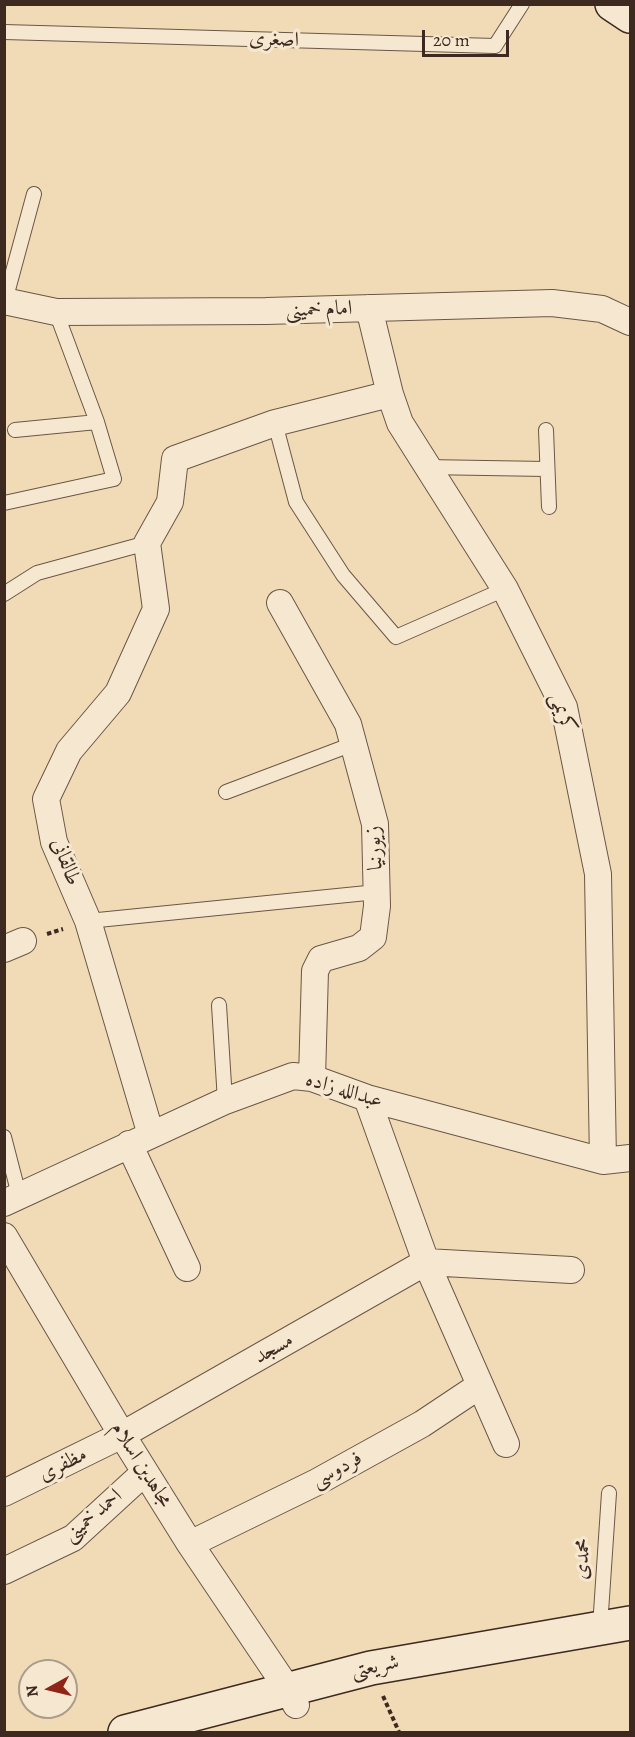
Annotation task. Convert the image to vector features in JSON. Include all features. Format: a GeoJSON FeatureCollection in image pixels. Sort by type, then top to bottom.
{"type":"FeatureCollection","features":[{"type":"Feature","properties":{"kind":"street"},"geometry":{"type":"LineString","coordinates":[[612,4],[630,16]]}},
{"type":"Feature","properties":{"kind":"street","name":"امام خمینی"},"geometry":{"type":"LineString","coordinates":[[5,301],[56,312],[552,303],[602,309],[630,322]]}},
{"type":"Feature","properties":{"kind":"street","name":"کریمی"},"geometry":{"type":"LineString","coordinates":[[369,308],[390,394],[400,423],[425,467],[505,590],[564,707],[598,874],[603,1161]]}},
{"type":"Feature","properties":{"kind":"street"},"geometry":{"type":"LineString","coordinates":[[147,543],[170,502],[175,459],[275,423],[390,394]]}},
{"type":"Feature","properties":{"kind":"street","name":"طالقانی"},"geometry":{"type":"LineString","coordinates":[[147,543],[156,609],[118,693],[69,751],[46,799],[54,842],[88,921],[140,1139],[187,1268]]}},
{"type":"Feature","properties":{"kind":"street","name":"زیورنیا"},"geometry":{"type":"LineString","coordinates":[[280,603],[348,724],[375,824],[377,892],[372,937],[358,948],[321,959],[315,971],[312,1078]]}},
{"type":"Feature","properties":{"kind":"street","name":"عبدالله زاده"},"geometry":{"type":"LineString","coordinates":[[12,1199],[225,1101],[293,1076],[312,1078],[367,1098],[603,1161],[630,1158]]}},
{"type":"Feature","properties":{"kind":"street"},"geometry":{"type":"LineString","coordinates":[[367,1098],[426,1262],[506,1444]]}},
{"type":"Feature","properties":{"kind":"street","name":"مجاهدین اسلام"},"geometry":{"type":"LineString","coordinates":[[4,1236],[10,1262],[190,1544],[291,1696]]}},
{"type":"Feature","properties":{"kind":"street"},"geometry":{"type":"LineString","coordinates":[[426,1262],[571,1270]]}},
{"type":"Feature","properties":{"kind":"street","name":"مسجد"},"geometry":{"type":"LineString","coordinates":[[122,1435],[426,1262]]}},
{"type":"Feature","properties":{"kind":"street","name":"فردوسی"},"geometry":{"type":"LineString","coordinates":[[190,1544],[317,1482],[422,1424],[479,1386]]}},
{"type":"Feature","properties":{"kind":"street","name":"مظفری"},"geometry":{"type":"LineString","coordinates":[[4,1493],[122,1435]]}},
{"type":"Feature","properties":{"kind":"street","name":"احمد خمینی"},"geometry":{"type":"LineString","coordinates":[[4,1571],[73,1538],[145,1472]]}},
{"type":"Feature","properties":{"kind":"street","name":"شریعتی"},"geometry":{"type":"LineString","coordinates":[[200,1732],[291,1696],[371,1668],[615,1625]]}},
{"type":"Feature","properties":{"kind":"street","name":"شریعتی"},"geometry":{"type":"LineString","coordinates":[[125,1732],[291,1696],[379,1686],[630,1642]]}},
{"type":"Feature","properties":{"kind":"lane","name":"اصغری"},"geometry":{"type":"LineString","coordinates":[[4,32],[495,46],[522,4]]}},
{"type":"Feature","properties":{"kind":"lane"},"geometry":{"type":"LineString","coordinates":[[5,301],[33,194]]}},
{"type":"Feature","properties":{"kind":"lane"},"geometry":{"type":"LineString","coordinates":[[4,503],[114,479],[97,422],[56,312]]}},
{"type":"Feature","properties":{"kind":"lane"},"geometry":{"type":"LineString","coordinates":[[15,430],[97,422]]}},
{"type":"Feature","properties":{"kind":"lane"},"geometry":{"type":"LineString","coordinates":[[275,423],[296,502],[343,575],[396,638],[505,590]]}},
{"type":"Feature","properties":{"kind":"lane"},"geometry":{"type":"LineString","coordinates":[[546,430],[549,507]]}},
{"type":"Feature","properties":{"kind":"lane"},"geometry":{"type":"LineString","coordinates":[[425,467],[546,469]]}},
{"type":"Feature","properties":{"kind":"lane"},"geometry":{"type":"LineString","coordinates":[[4,594],[37,573],[147,543]]}},
{"type":"Feature","properties":{"kind":"lane"},"geometry":{"type":"LineString","coordinates":[[226,792],[353,744]]}},
{"type":"Feature","properties":{"kind":"lane"},"geometry":{"type":"LineString","coordinates":[[88,921],[377,892]]}},
{"type":"Feature","properties":{"kind":"lane"},"geometry":{"type":"LineString","coordinates":[[219,1005],[225,1101]]}},
{"type":"Feature","properties":{"kind":"lane"},"geometry":{"type":"LineString","coordinates":[[4,1137],[12,1199]]}},
{"type":"Feature","properties":{"kind":"lane","name":"محمدی"},"geometry":{"type":"LineString","coordinates":[[609,1493],[615,1625]]}},
{"type":"Feature","properties":{"kind":"path"},"geometry":{"type":"LineString","coordinates":[[14,945],[88,921]]}},
{"type":"Feature","properties":{"kind":"path"},"geometry":{"type":"LineString","coordinates":[[379,1686],[399,1732]]}}]}
